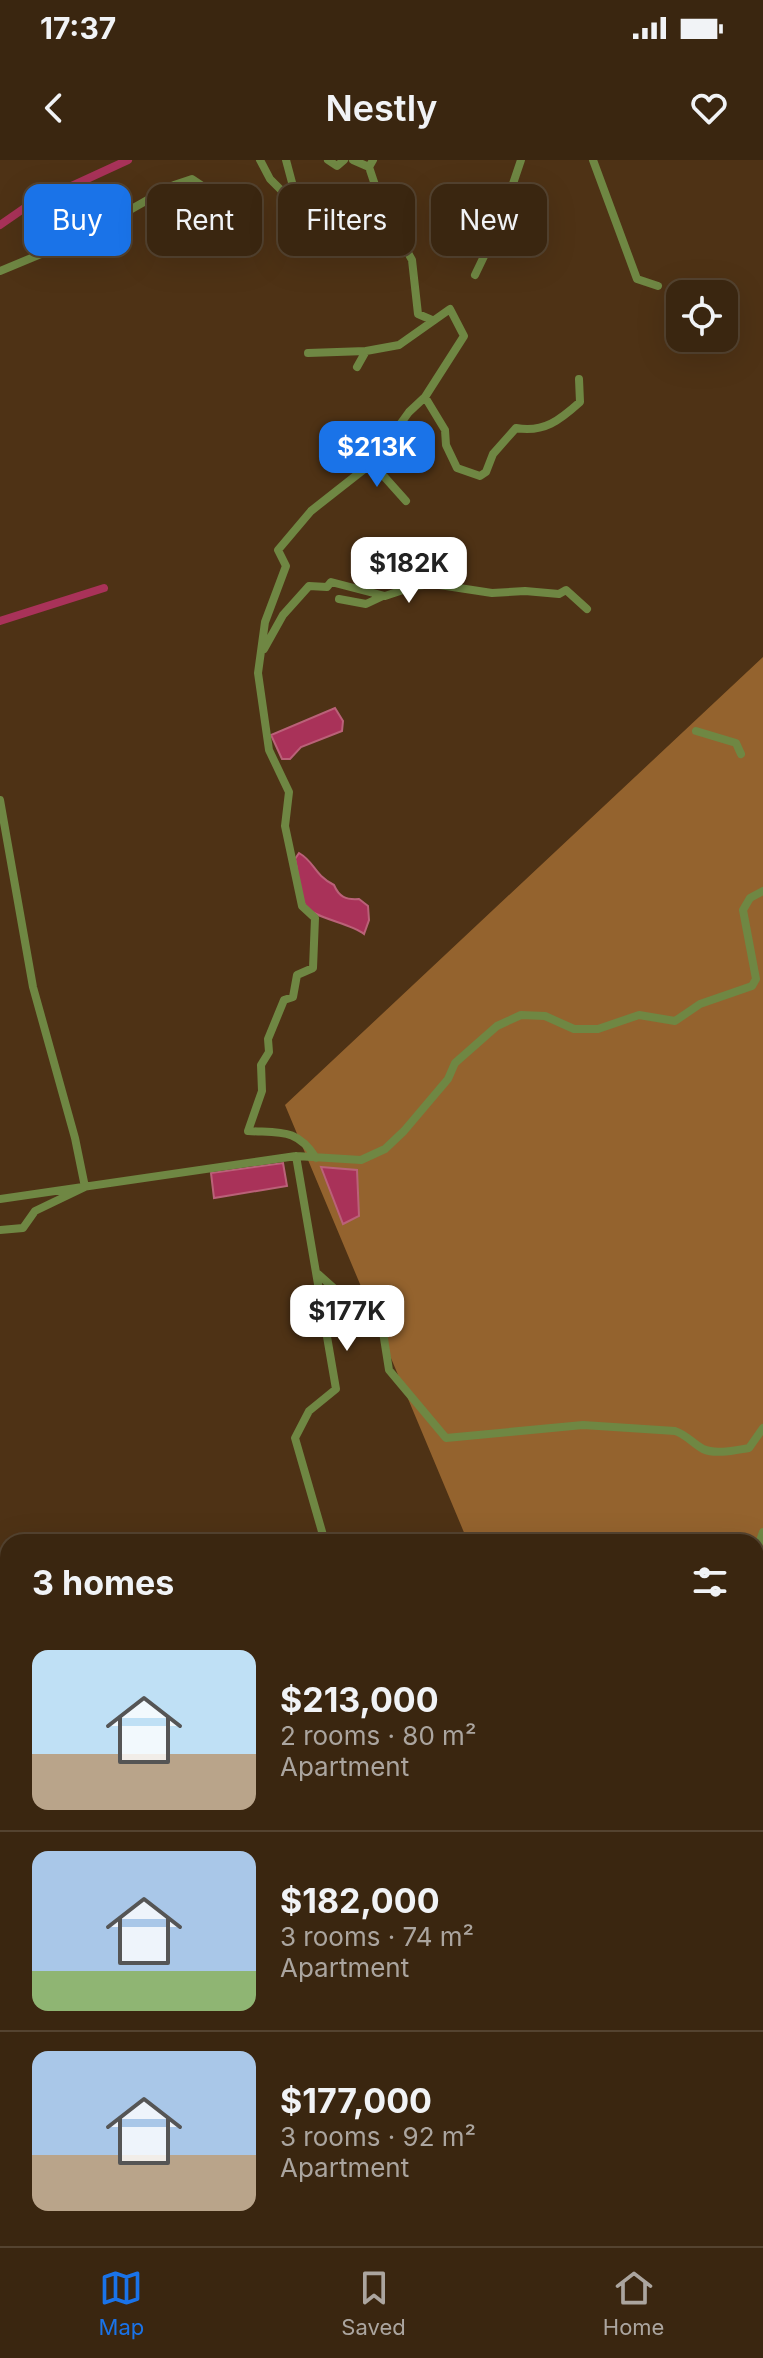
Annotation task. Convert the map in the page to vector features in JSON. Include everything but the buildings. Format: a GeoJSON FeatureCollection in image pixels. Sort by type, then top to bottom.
{"type":"FeatureCollection","features":[{"type":"Feature","properties":{"kind":"street"},"geometry":{"type":"LineString","coordinates":[[260,160],[270,179],[284,193],[294,190],[286,160]]}},
{"type":"Feature","properties":{"kind":"street"},"geometry":{"type":"LineString","coordinates":[[328,160],[337,166],[344,160]]}},
{"type":"Feature","properties":{"kind":"street"},"geometry":{"type":"LineString","coordinates":[[353,160],[371,163],[376,188],[392,205],[393,226],[412,260],[418,314],[432,320]]}},
{"type":"Feature","properties":{"kind":"street"},"geometry":{"type":"LineString","coordinates":[[475,275],[499,225],[521,160]]}},
{"type":"Feature","properties":{"kind":"street"},"geometry":{"type":"LineString","coordinates":[[593,160],[637,279],[658,286]]}},
{"type":"Feature","properties":{"kind":"street"},"geometry":{"type":"LineString","coordinates":[[192,179],[201,185],[203,196],[197,214],[181,215],[156,197],[192,179]]}},
{"type":"Feature","properties":{"kind":"street"},"geometry":{"type":"LineString","coordinates":[[0,271],[82,237],[147,202]]}},
{"type":"Feature","properties":{"kind":"street"},"geometry":{"type":"LineString","coordinates":[[308,353],[366,351],[399,345],[450,309],[464,336],[425,397],[409,412],[372,463],[311,511],[278,550],[286,566],[265,622],[259,657],[263,722],[269,750],[289,792],[285,826],[302,906],[315,918],[316,940],[313,968],[297,975],[293,997],[284,1000],[271,1028],[269,1052],[261,1065],[262,1091],[248,1131],[295,1134],[305,1141],[316,1158]]}},
{"type":"Feature","properties":{"kind":"street"},"geometry":{"type":"LineString","coordinates":[[357,367],[366,351]]}},
{"type":"Feature","properties":{"kind":"street"},"geometry":{"type":"LineString","coordinates":[[425,397],[445,430],[446,445],[457,468],[480,476],[486,472],[493,454],[516,428],[531,431],[547,427],[580,402],[579,379]]}},
{"type":"Feature","properties":{"kind":"street"},"geometry":{"type":"LineString","coordinates":[[372,463],[406,501]]}},
{"type":"Feature","properties":{"kind":"street"},"geometry":{"type":"LineString","coordinates":[[259,657],[283,615],[309,586],[327,587],[331,582],[383,596]]}},
{"type":"Feature","properties":{"kind":"street"},"geometry":{"type":"LineString","coordinates":[[339,599],[366,604],[383,596],[433,584],[492,593],[559,594],[566,590],[587,609]]}},
{"type":"Feature","properties":{"kind":"street"},"geometry":{"type":"LineString","coordinates":[[696,731],[736,743],[741,754]]}},
{"type":"Feature","properties":{"kind":"street"},"geometry":{"type":"LineString","coordinates":[[0,800],[33,987],[75,1138],[85,1187]]}},
{"type":"Feature","properties":{"kind":"street"},"geometry":{"type":"LineString","coordinates":[[0,1199],[296,1156],[361,1160],[385,1149],[448,1079],[455,1063],[497,1026],[521,1015],[545,1016],[574,1029],[598,1029],[639,1015],[675,1021],[700,1004],[752,986],[756,979],[743,910],[750,898],[763,891]]}},
{"type":"Feature","properties":{"kind":"street"},"geometry":{"type":"LineString","coordinates":[[296,1156],[336,1389],[309,1411],[295,1438],[323,1534]]}},
{"type":"Feature","properties":{"kind":"street"},"geometry":{"type":"LineString","coordinates":[[0,1230],[23,1228],[35,1211],[85,1187]]}},
{"type":"Feature","properties":{"kind":"street"},"geometry":{"type":"LineString","coordinates":[[318,1274],[383,1332],[389,1370],[446,1438],[583,1425],[675,1431],[688,1436],[704,1450],[728,1452],[749,1448],[763,1428]]}},
{"type":"Feature","properties":{"kind":"shaded area"},"geometry":{"type":"Polygon","coordinates":[[[763,657],[763,1534],[465,1534],[285,1105],[763,657]]]}},
{"type":"Feature","properties":{"kind":"shaded area"},"geometry":{"type":"Polygon","coordinates":[[[335,708],[343,721],[342,731],[301,747],[290,759],[282,759],[271,735],[335,708]]]}},
{"type":"Feature","properties":{"kind":"shaded area"},"geometry":{"type":"Polygon","coordinates":[[[299,853],[341,895],[359,899],[368,906],[369,920],[364,934],[307,908],[295,859],[299,853]]]}},
{"type":"Feature","properties":{"kind":"shaded area"},"geometry":{"type":"Polygon","coordinates":[[[283,1163],[287,1186],[214,1198],[211,1173],[283,1163]]]}},
{"type":"Feature","properties":{"kind":"shaded area"},"geometry":{"type":"Polygon","coordinates":[[[321,1167],[357,1170],[359,1216],[343,1224],[321,1167]]]}},
{"type":"Feature","properties":{"kind":"waterway"},"geometry":{"type":"LineString","coordinates":[[0,225],[26,207],[128,160]]}},
{"type":"Feature","properties":{"kind":"waterway"},"geometry":{"type":"LineString","coordinates":[[0,621],[104,588]]}}]}
